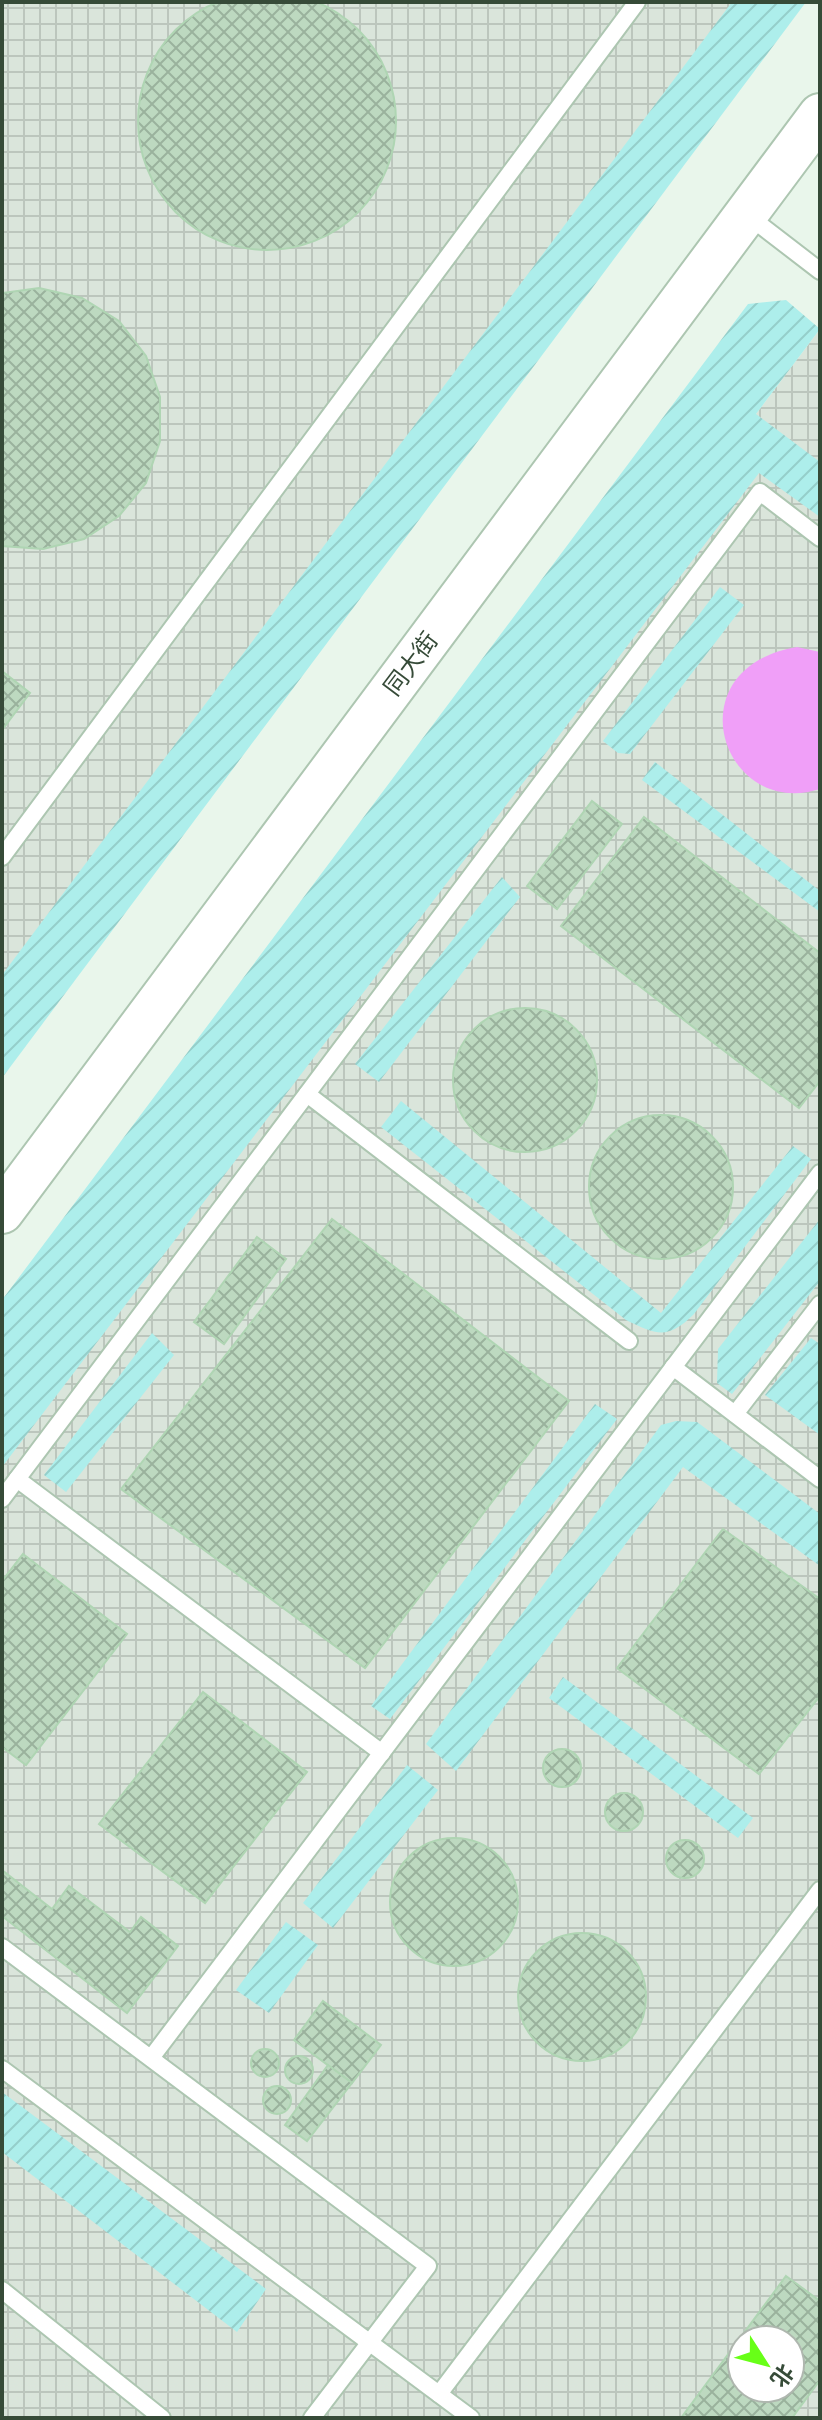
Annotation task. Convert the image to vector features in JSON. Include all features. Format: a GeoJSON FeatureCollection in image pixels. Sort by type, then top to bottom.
{"type":"FeatureCollection","features":[{"type":"Feature","properties":{"kind":"street","name":"同大街"},"geometry":{"type":"LineString","coordinates":[[2,1212],[820,115]]}},
{"type":"Feature","properties":{"kind":"lane"},"geometry":{"type":"LineString","coordinates":[[2,857],[637,2]]}},
{"type":"Feature","properties":{"kind":"lane"},"geometry":{"type":"LineString","coordinates":[[746,214],[820,271]]}},
{"type":"Feature","properties":{"kind":"lane"},"geometry":{"type":"LineString","coordinates":[[2,1499],[760,492],[820,538]]}},
{"type":"Feature","properties":{"kind":"lane"},"geometry":{"type":"LineString","coordinates":[[307,1094],[629,1341]]}},
{"type":"Feature","properties":{"kind":"lane"},"geometry":{"type":"LineString","coordinates":[[151,2058],[820,1173]]}},
{"type":"Feature","properties":{"kind":"lane"},"geometry":{"type":"LineString","coordinates":[[735,1414],[814,1324],[820,1304]]}},
{"type":"Feature","properties":{"kind":"lane"},"geometry":{"type":"LineString","coordinates":[[673,1367],[820,1479]]}},
{"type":"Feature","properties":{"kind":"lane"},"geometry":{"type":"LineString","coordinates":[[17,1479],[382,1753]]}},
{"type":"Feature","properties":{"kind":"lane"},"geometry":{"type":"LineString","coordinates":[[439,2394],[820,1890]]}},
{"type":"Feature","properties":{"kind":"lane"},"geometry":{"type":"LineString","coordinates":[[2,1947],[428,2266],[312,2418]]}},
{"type":"Feature","properties":{"kind":"lane"},"geometry":{"type":"LineString","coordinates":[[2,2069],[471,2418]]}},
{"type":"Feature","properties":{"kind":"lane"},"geometry":{"type":"LineString","coordinates":[[2,2290],[162,2418]]}},
{"type":"Feature","properties":{"kind":"shaded area"},"geometry":{"type":"Polygon","coordinates":[[[2,2],[735,2],[2,987],[2,2]]]}},
{"type":"Feature","properties":{"kind":"shaded area"},"geometry":{"type":"Polygon","coordinates":[[[732,2],[806,2],[2,1078],[2,975],[732,2]]]}},
{"type":"Feature","properties":{"kind":"shaded area"},"geometry":{"type":"Polygon","coordinates":[[[786,300],[820,329],[756,414],[820,462],[820,517],[759,473],[2,1467],[2,1300],[748,304],[786,300]]]}},
{"type":"Feature","properties":{"kind":"shaded area"},"geometry":{"type":"Polygon","coordinates":[[[820,329],[820,2418],[2,2418],[2,1415],[820,329]]]}},
{"type":"Feature","properties":{"kind":"shaded area"},"geometry":{"type":"Polygon","coordinates":[[[720,587],[744,605],[630,754],[618,753],[603,741],[720,587]]]}},
{"type":"Feature","properties":{"kind":"shaded area"},"geometry":{"type":"Polygon","coordinates":[[[797,647],[820,652],[820,789],[786,793],[757,783],[737,763],[725,738],[724,709],[734,682],[758,660],[797,647]]]}},
{"type":"Feature","properties":{"kind":"shaded area"},"geometry":{"type":"Polygon","coordinates":[[[655,762],[820,891],[820,912],[642,780],[655,762]]]}},
{"type":"Feature","properties":{"kind":"shaded area"},"geometry":{"type":"Polygon","coordinates":[[[502,877],[520,897],[379,1082],[355,1064],[502,877]]]}},
{"type":"Feature","properties":{"kind":"shaded area"},"geometry":{"type":"Polygon","coordinates":[[[401,1101],[661,1313],[793,1146],[811,1159],[694,1314],[677,1328],[654,1332],[626,1320],[381,1127],[401,1101]]]}},
{"type":"Feature","properties":{"kind":"shaded area"},"geometry":{"type":"Polygon","coordinates":[[[820,1219],[820,1281],[732,1394],[717,1383],[718,1349],[820,1219]]]}},
{"type":"Feature","properties":{"kind":"shaded area"},"geometry":{"type":"Polygon","coordinates":[[[152,1333],[174,1355],[66,1492],[44,1475],[152,1333]]]}},
{"type":"Feature","properties":{"kind":"shaded area"},"geometry":{"type":"Polygon","coordinates":[[[811,1338],[820,1344],[820,1435],[765,1395],[811,1338]]]}},
{"type":"Feature","properties":{"kind":"shaded area"},"geometry":{"type":"Polygon","coordinates":[[[595,1404],[617,1419],[390,1719],[371,1706],[595,1404]]]}},
{"type":"Feature","properties":{"kind":"shaded area"},"geometry":{"type":"Polygon","coordinates":[[[676,1421],[697,1422],[820,1514],[820,1566],[683,1467],[456,1771],[426,1744],[661,1425],[676,1421]]]}},
{"type":"Feature","properties":{"kind":"shaded area"},"geometry":{"type":"Polygon","coordinates":[[[563,1677],[753,1818],[738,1838],[549,1698],[563,1677]]]}},
{"type":"Feature","properties":{"kind":"shaded area"},"geometry":{"type":"Polygon","coordinates":[[[407,1765],[438,1790],[333,1928],[303,1903],[407,1765]]]}},
{"type":"Feature","properties":{"kind":"shaded area"},"geometry":{"type":"Polygon","coordinates":[[[286,1922],[318,1945],[269,2013],[236,1990],[286,1922]]]}},
{"type":"Feature","properties":{"kind":"shaded area"},"geometry":{"type":"Polygon","coordinates":[[[2,2092],[266,2289],[237,2332],[2,2152],[2,2092]]]}},
{"type":"Feature","properties":{"kind":"building"},"geometry":{"type":"Polygon","coordinates":[[[267,-8],[316,2],[358,30],[386,72],[396,121],[386,170],[358,212],[316,240],[267,250],[218,240],[176,212],[148,170],[138,121],[148,72],[176,30],[218,2],[267,-8]]]}},
{"type":"Feature","properties":{"kind":"building"},"geometry":{"type":"Polygon","coordinates":[[[39,288],[82,298],[119,321],[146,356],[160,397],[160,441],[146,483],[119,516],[84,539],[43,549],[2,546],[2,293],[39,288]]]}},
{"type":"Feature","properties":{"kind":"building"},"geometry":{"type":"Polygon","coordinates":[[[2,671],[30,693],[2,730],[2,671]]]}},
{"type":"Feature","properties":{"kind":"building"},"geometry":{"type":"Polygon","coordinates":[[[592,801],[622,824],[557,909],[527,886],[592,801]]]}},
{"type":"Feature","properties":{"kind":"building"},"geometry":{"type":"Polygon","coordinates":[[[644,817],[820,953],[820,1081],[799,1108],[561,926],[644,817]]]}},
{"type":"Feature","properties":{"kind":"building"},"geometry":{"type":"Polygon","coordinates":[[[525,1008],[552,1014],[576,1029],[591,1053],[597,1080],[591,1107],[576,1131],[552,1146],[525,1152],[498,1146],[474,1131],[459,1107],[453,1080],[459,1053],[474,1029],[498,1014],[525,1008]]]}},
{"type":"Feature","properties":{"kind":"building"},"geometry":{"type":"Polygon","coordinates":[[[661,1115],[688,1121],[712,1136],[727,1160],[733,1187],[727,1214],[712,1238],[688,1253],[661,1259],[634,1253],[610,1238],[595,1214],[589,1187],[595,1160],[610,1136],[634,1121],[661,1115]]]}},
{"type":"Feature","properties":{"kind":"building"},"geometry":{"type":"Polygon","coordinates":[[[332,1219],[569,1401],[365,1668],[121,1489],[332,1219]]]}},
{"type":"Feature","properties":{"kind":"building"},"geometry":{"type":"Polygon","coordinates":[[[257,1237],[286,1259],[224,1344],[194,1322],[257,1237]]]}},
{"type":"Feature","properties":{"kind":"building"},"geometry":{"type":"Polygon","coordinates":[[[723,1529],[820,1599],[820,1696],[759,1774],[617,1668],[723,1529]]]}},
{"type":"Feature","properties":{"kind":"building"},"geometry":{"type":"Polygon","coordinates":[[[23,1554],[127,1634],[26,1765],[2,1747],[2,1581],[23,1554]]]}},
{"type":"Feature","properties":{"kind":"building"},"geometry":{"type":"Polygon","coordinates":[[[203,1692],[307,1772],[205,1903],[99,1824],[203,1692]]]}},
{"type":"Feature","properties":{"kind":"building"},"geometry":{"type":"Polygon","coordinates":[[[562,1749],[575,1755],[581,1768],[575,1781],[562,1787],[549,1781],[543,1768],[549,1755],[562,1749]]]}},
{"type":"Feature","properties":{"kind":"building"},"geometry":{"type":"Polygon","coordinates":[[[624,1793],[637,1799],[643,1812],[637,1825],[624,1831],[611,1825],[605,1812],[611,1799],[624,1793]]]}},
{"type":"Feature","properties":{"kind":"building"},"geometry":{"type":"Polygon","coordinates":[[[454,1838],[478,1843],[499,1857],[513,1878],[518,1902],[513,1926],[499,1947],[478,1961],[454,1966],[430,1961],[409,1947],[395,1926],[390,1902],[395,1878],[409,1857],[430,1843],[454,1838]]]}},
{"type":"Feature","properties":{"kind":"building"},"geometry":{"type":"Polygon","coordinates":[[[685,1840],[698,1846],[704,1859],[698,1872],[685,1878],[672,1872],[666,1859],[672,1846],[685,1840]]]}},
{"type":"Feature","properties":{"kind":"building"},"geometry":{"type":"Polygon","coordinates":[[[2,1870],[52,1909],[69,1886],[130,1932],[141,1917],[178,1946],[127,2013],[2,1916],[2,1870]]]}},
{"type":"Feature","properties":{"kind":"building"},"geometry":{"type":"Polygon","coordinates":[[[582,1933],[606,1938],[627,1952],[641,1973],[646,1997],[641,2021],[627,2042],[606,2056],[582,2061],[558,2056],[537,2042],[523,2021],[518,1997],[523,1973],[537,1952],[558,1938],[582,1933]]]}},
{"type":"Feature","properties":{"kind":"building"},"geometry":{"type":"Polygon","coordinates":[[[323,2001],[381,2045],[352,2083],[294,2040],[323,2001]]]}},
{"type":"Feature","properties":{"kind":"building"},"geometry":{"type":"Polygon","coordinates":[[[265,2049],[275,2053],[279,2063],[275,2073],[265,2077],[255,2073],[251,2063],[255,2053],[265,2049]]]}},
{"type":"Feature","properties":{"kind":"building"},"geometry":{"type":"Polygon","coordinates":[[[299,2056],[309,2060],[313,2070],[309,2080],[299,2084],[289,2080],[285,2070],[289,2060],[299,2056]]]}},
{"type":"Feature","properties":{"kind":"building"},"geometry":{"type":"Polygon","coordinates":[[[328,2065],[352,2083],[307,2141],[285,2125],[328,2065]]]}},
{"type":"Feature","properties":{"kind":"building"},"geometry":{"type":"Polygon","coordinates":[[[277,2086],[287,2090],[291,2100],[287,2110],[277,2114],[267,2110],[263,2100],[267,2090],[277,2086]]]}},
{"type":"Feature","properties":{"kind":"building"},"geometry":{"type":"Polygon","coordinates":[[[786,2276],[820,2301],[820,2380],[806,2399],[806,2324],[751,2324],[786,2276]]]}},
{"type":"Feature","properties":{"kind":"building"},"geometry":{"type":"Polygon","coordinates":[[[726,2357],[726,2404],[802,2404],[792,2418],[681,2418],[726,2357]]]}}]}
